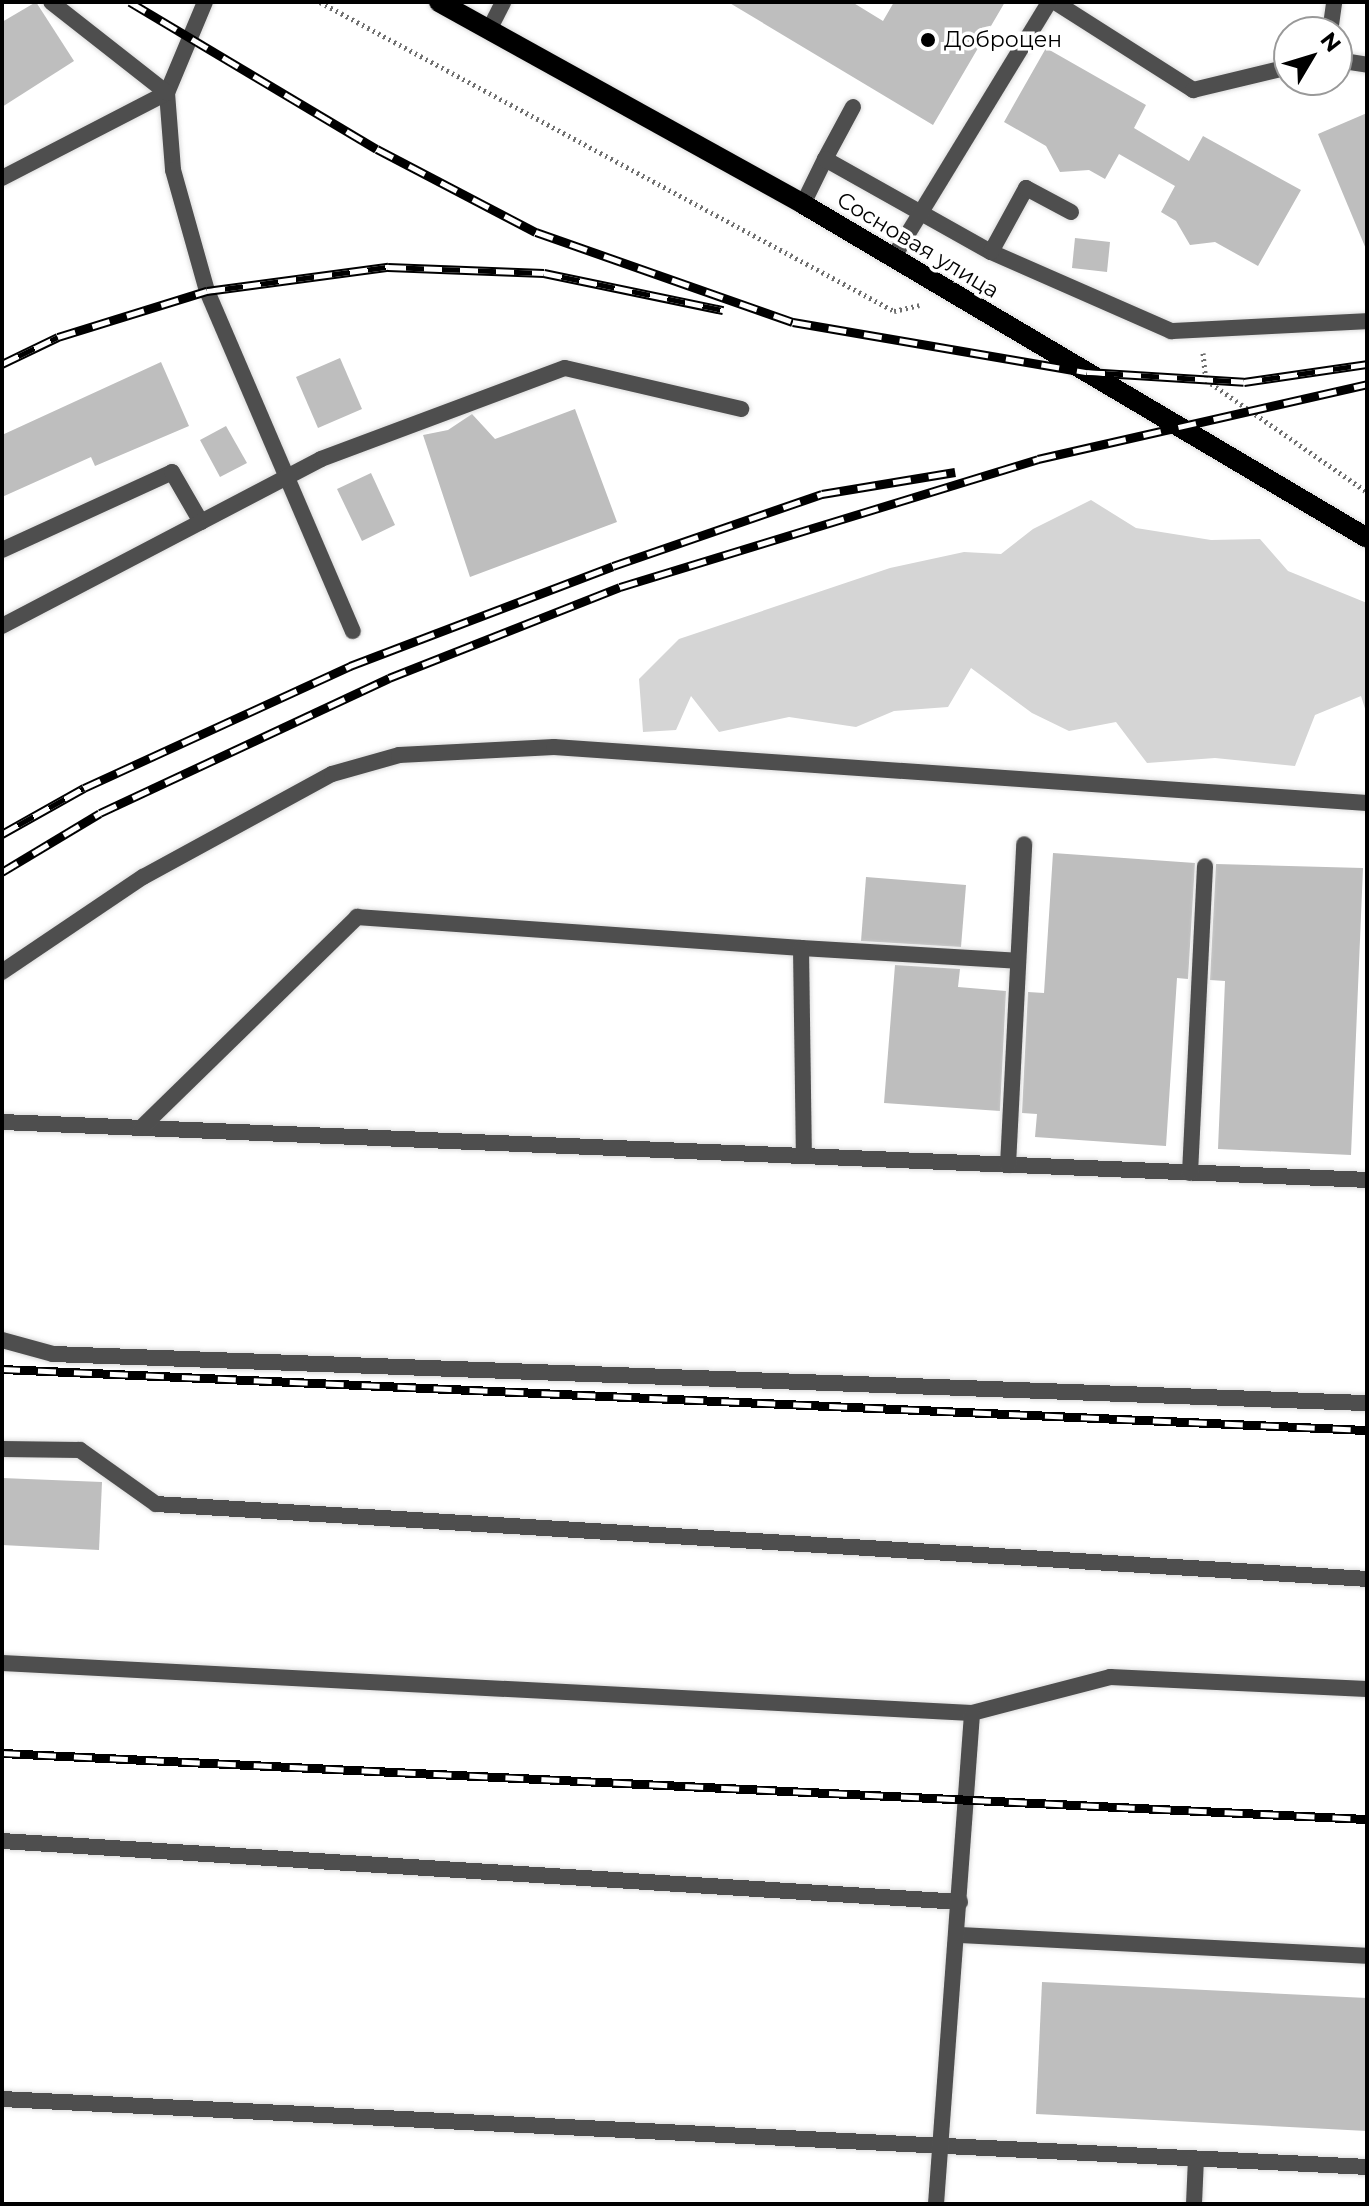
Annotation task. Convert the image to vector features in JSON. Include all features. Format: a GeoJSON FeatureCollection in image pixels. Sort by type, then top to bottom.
{"type":"FeatureCollection","features":[{"type":"Feature","properties":{"kind":"main road","name":"Сосновая улица"},"geometry":{"type":"LineString","coordinates":[[439,2],[803,204],[1367,538]]}},
{"type":"Feature","properties":{"kind":"lane"},"geometry":{"type":"LineString","coordinates":[[51,2],[167,93]]}},
{"type":"Feature","properties":{"kind":"lane"},"geometry":{"type":"LineString","coordinates":[[205,2],[167,93],[173,170],[207,291],[284,479],[353,631]]}},
{"type":"Feature","properties":{"kind":"lane"},"geometry":{"type":"LineString","coordinates":[[489,30],[503,2]]}},
{"type":"Feature","properties":{"kind":"lane"},"geometry":{"type":"LineString","coordinates":[[893,258],[1049,2]]}},
{"type":"Feature","properties":{"kind":"lane"},"geometry":{"type":"LineString","coordinates":[[1055,2],[1193,90],[1273,71]]}},
{"type":"Feature","properties":{"kind":"lane"},"geometry":{"type":"LineString","coordinates":[[2,178],[167,93]]}},
{"type":"Feature","properties":{"kind":"lane"},"geometry":{"type":"LineString","coordinates":[[803,204],[853,107]]}},
{"type":"Feature","properties":{"kind":"lane"},"geometry":{"type":"LineString","coordinates":[[825,159],[991,252],[1171,331],[1367,321]]}},
{"type":"Feature","properties":{"kind":"lane"},"geometry":{"type":"LineString","coordinates":[[991,252],[1026,188],[1071,212]]}},
{"type":"Feature","properties":{"kind":"lane"},"geometry":{"type":"LineString","coordinates":[[2,626],[321,459],[565,368],[741,409]]}},
{"type":"Feature","properties":{"kind":"lane"},"geometry":{"type":"LineString","coordinates":[[2,550],[172,472],[201,522]]}},
{"type":"Feature","properties":{"kind":"lane"},"geometry":{"type":"LineString","coordinates":[[2,972],[157,869],[332,774],[399,755],[554,747],[1367,803]]}},
{"type":"Feature","properties":{"kind":"lane"},"geometry":{"type":"LineString","coordinates":[[1008,1165],[1024,844]]}},
{"type":"Feature","properties":{"kind":"lane"},"geometry":{"type":"LineString","coordinates":[[1190,1173],[1205,866]]}},
{"type":"Feature","properties":{"kind":"lane"},"geometry":{"type":"LineString","coordinates":[[142,1127],[357,917],[1018,961]]}},
{"type":"Feature","properties":{"kind":"lane"},"geometry":{"type":"LineString","coordinates":[[801,948],[804,1156]]}},
{"type":"Feature","properties":{"kind":"lane"},"geometry":{"type":"LineString","coordinates":[[2,1122],[1367,1180]]}},
{"type":"Feature","properties":{"kind":"lane"},"geometry":{"type":"LineString","coordinates":[[2,1340],[53,1354],[1367,1403]]}},
{"type":"Feature","properties":{"kind":"lane"},"geometry":{"type":"LineString","coordinates":[[2,1449],[80,1450],[156,1504],[1367,1579]]}},
{"type":"Feature","properties":{"kind":"lane"},"geometry":{"type":"LineString","coordinates":[[2,1663],[972,1713],[1110,1677],[1367,1689]]}},
{"type":"Feature","properties":{"kind":"lane"},"geometry":{"type":"LineString","coordinates":[[936,2204],[972,1713]]}},
{"type":"Feature","properties":{"kind":"lane"},"geometry":{"type":"LineString","coordinates":[[2,1841],[960,1902]]}},
{"type":"Feature","properties":{"kind":"lane"},"geometry":{"type":"LineString","coordinates":[[958,1935],[1367,1956]]}},
{"type":"Feature","properties":{"kind":"lane"},"geometry":{"type":"LineString","coordinates":[[2,2099],[1367,2167]]}},
{"type":"Feature","properties":{"kind":"lane"},"geometry":{"type":"LineString","coordinates":[[1194,2204],[1196,2159]]}},
{"type":"Feature","properties":{"kind":"shaded area"},"geometry":{"type":"Polygon","coordinates":[[[1091,500],[1136,528],[1211,540],[1260,539],[1288,571],[1367,603],[1367,715],[1361,696],[1315,715],[1295,766],[1215,758],[1147,763],[1116,722],[1069,731],[1032,713],[971,668],[948,707],[894,711],[856,727],[789,717],[719,732],[691,696],[676,730],[643,732],[639,679],[679,639],[890,568],[964,552],[1001,554],[1033,529],[1091,500]]]}},
{"type":"Feature","properties":{"kind":"building"},"geometry":{"type":"Polygon","coordinates":[[[36,2],[74,61],[2,107],[2,22],[36,2]]]}},
{"type":"Feature","properties":{"kind":"building","name":"Доброцен"},"geometry":{"type":"Polygon","coordinates":[[[728,2],[852,2],[883,21],[894,2],[1005,2],[933,125],[728,2]]]}},
{"type":"Feature","properties":{"kind":"building"},"geometry":{"type":"Polygon","coordinates":[[[1046,48],[1146,105],[1134,128],[1189,161],[1203,136],[1301,190],[1258,266],[1215,242],[1190,245],[1176,221],[1161,212],[1175,186],[1119,154],[1105,179],[1089,170],[1060,172],[1046,146],[1004,122],[1046,48]]]}},
{"type":"Feature","properties":{"kind":"building"},"geometry":{"type":"Polygon","coordinates":[[[1367,113],[1367,249],[1366,249],[1318,134],[1367,113]]]}},
{"type":"Feature","properties":{"kind":"building"},"geometry":{"type":"Polygon","coordinates":[[[1075,238],[1110,242],[1107,272],[1072,268],[1075,238]]]}},
{"type":"Feature","properties":{"kind":"building"},"geometry":{"type":"Polygon","coordinates":[[[340,358],[362,409],[318,428],[296,377],[340,358]]]}},
{"type":"Feature","properties":{"kind":"building"},"geometry":{"type":"Polygon","coordinates":[[[161,362],[189,426],[95,466],[91,457],[2,497],[2,435],[161,362]]]}},
{"type":"Feature","properties":{"kind":"building"},"geometry":{"type":"Polygon","coordinates":[[[575,409],[617,522],[470,577],[423,435],[448,430],[472,414],[495,439],[575,409]]]}},
{"type":"Feature","properties":{"kind":"building"},"geometry":{"type":"Polygon","coordinates":[[[226,426],[247,463],[220,477],[200,440],[226,426]]]}},
{"type":"Feature","properties":{"kind":"building"},"geometry":{"type":"Polygon","coordinates":[[[371,473],[395,525],[362,541],[337,489],[371,473]]]}},
{"type":"Feature","properties":{"kind":"building"},"geometry":{"type":"Polygon","coordinates":[[[1053,853],[1195,863],[1188,979],[1177,978],[1166,1146],[1035,1137],[1037,1114],[1022,1113],[1028,992],[1044,993],[1053,853]]]}},
{"type":"Feature","properties":{"kind":"building"},"geometry":{"type":"Polygon","coordinates":[[[1216,864],[1363,868],[1351,1155],[1218,1149],[1225,981],[1210,980],[1216,864]]]}},
{"type":"Feature","properties":{"kind":"building"},"geometry":{"type":"Polygon","coordinates":[[[866,877],[966,885],[961,947],[861,941],[866,877]]]}},
{"type":"Feature","properties":{"kind":"building"},"geometry":{"type":"Polygon","coordinates":[[[895,965],[960,969],[958,987],[1006,991],[1000,1111],[884,1103],[895,965]]]}},
{"type":"Feature","properties":{"kind":"building"},"geometry":{"type":"Polygon","coordinates":[[[2,1478],[102,1482],[99,1550],[2,1545],[2,1478]]]}},
{"type":"Feature","properties":{"kind":"building"},"geometry":{"type":"Polygon","coordinates":[[[1042,1982],[1367,1998],[1367,2131],[1036,2114],[1042,1982]]]}},
{"type":"Feature","properties":{"kind":"railway"},"geometry":{"type":"LineString","coordinates":[[130,2],[377,149],[536,232],[793,322],[1087,372],[1244,382],[1367,364]]}},
{"type":"Feature","properties":{"kind":"railway"},"geometry":{"type":"LineString","coordinates":[[2,364],[58,337],[207,291],[388,267],[544,273],[723,310]]}},
{"type":"Feature","properties":{"kind":"railway"},"geometry":{"type":"LineString","coordinates":[[2,872],[100,813],[389,678],[620,587],[1038,459],[1367,384]]}},
{"type":"Feature","properties":{"kind":"railway"},"geometry":{"type":"LineString","coordinates":[[2,834],[84,788],[350,666],[613,566],[822,494],[955,472]]}},
{"type":"Feature","properties":{"kind":"railway"},"geometry":{"type":"LineString","coordinates":[[2,1369],[1367,1430]]}},
{"type":"Feature","properties":{"kind":"railway"},"geometry":{"type":"LineString","coordinates":[[2,1753],[1367,1819]]}},
{"type":"Feature","properties":{"kind":"place","name":"Доброцен"},"geometry":{"type":"Point","coordinates":[928,40]}}]}
